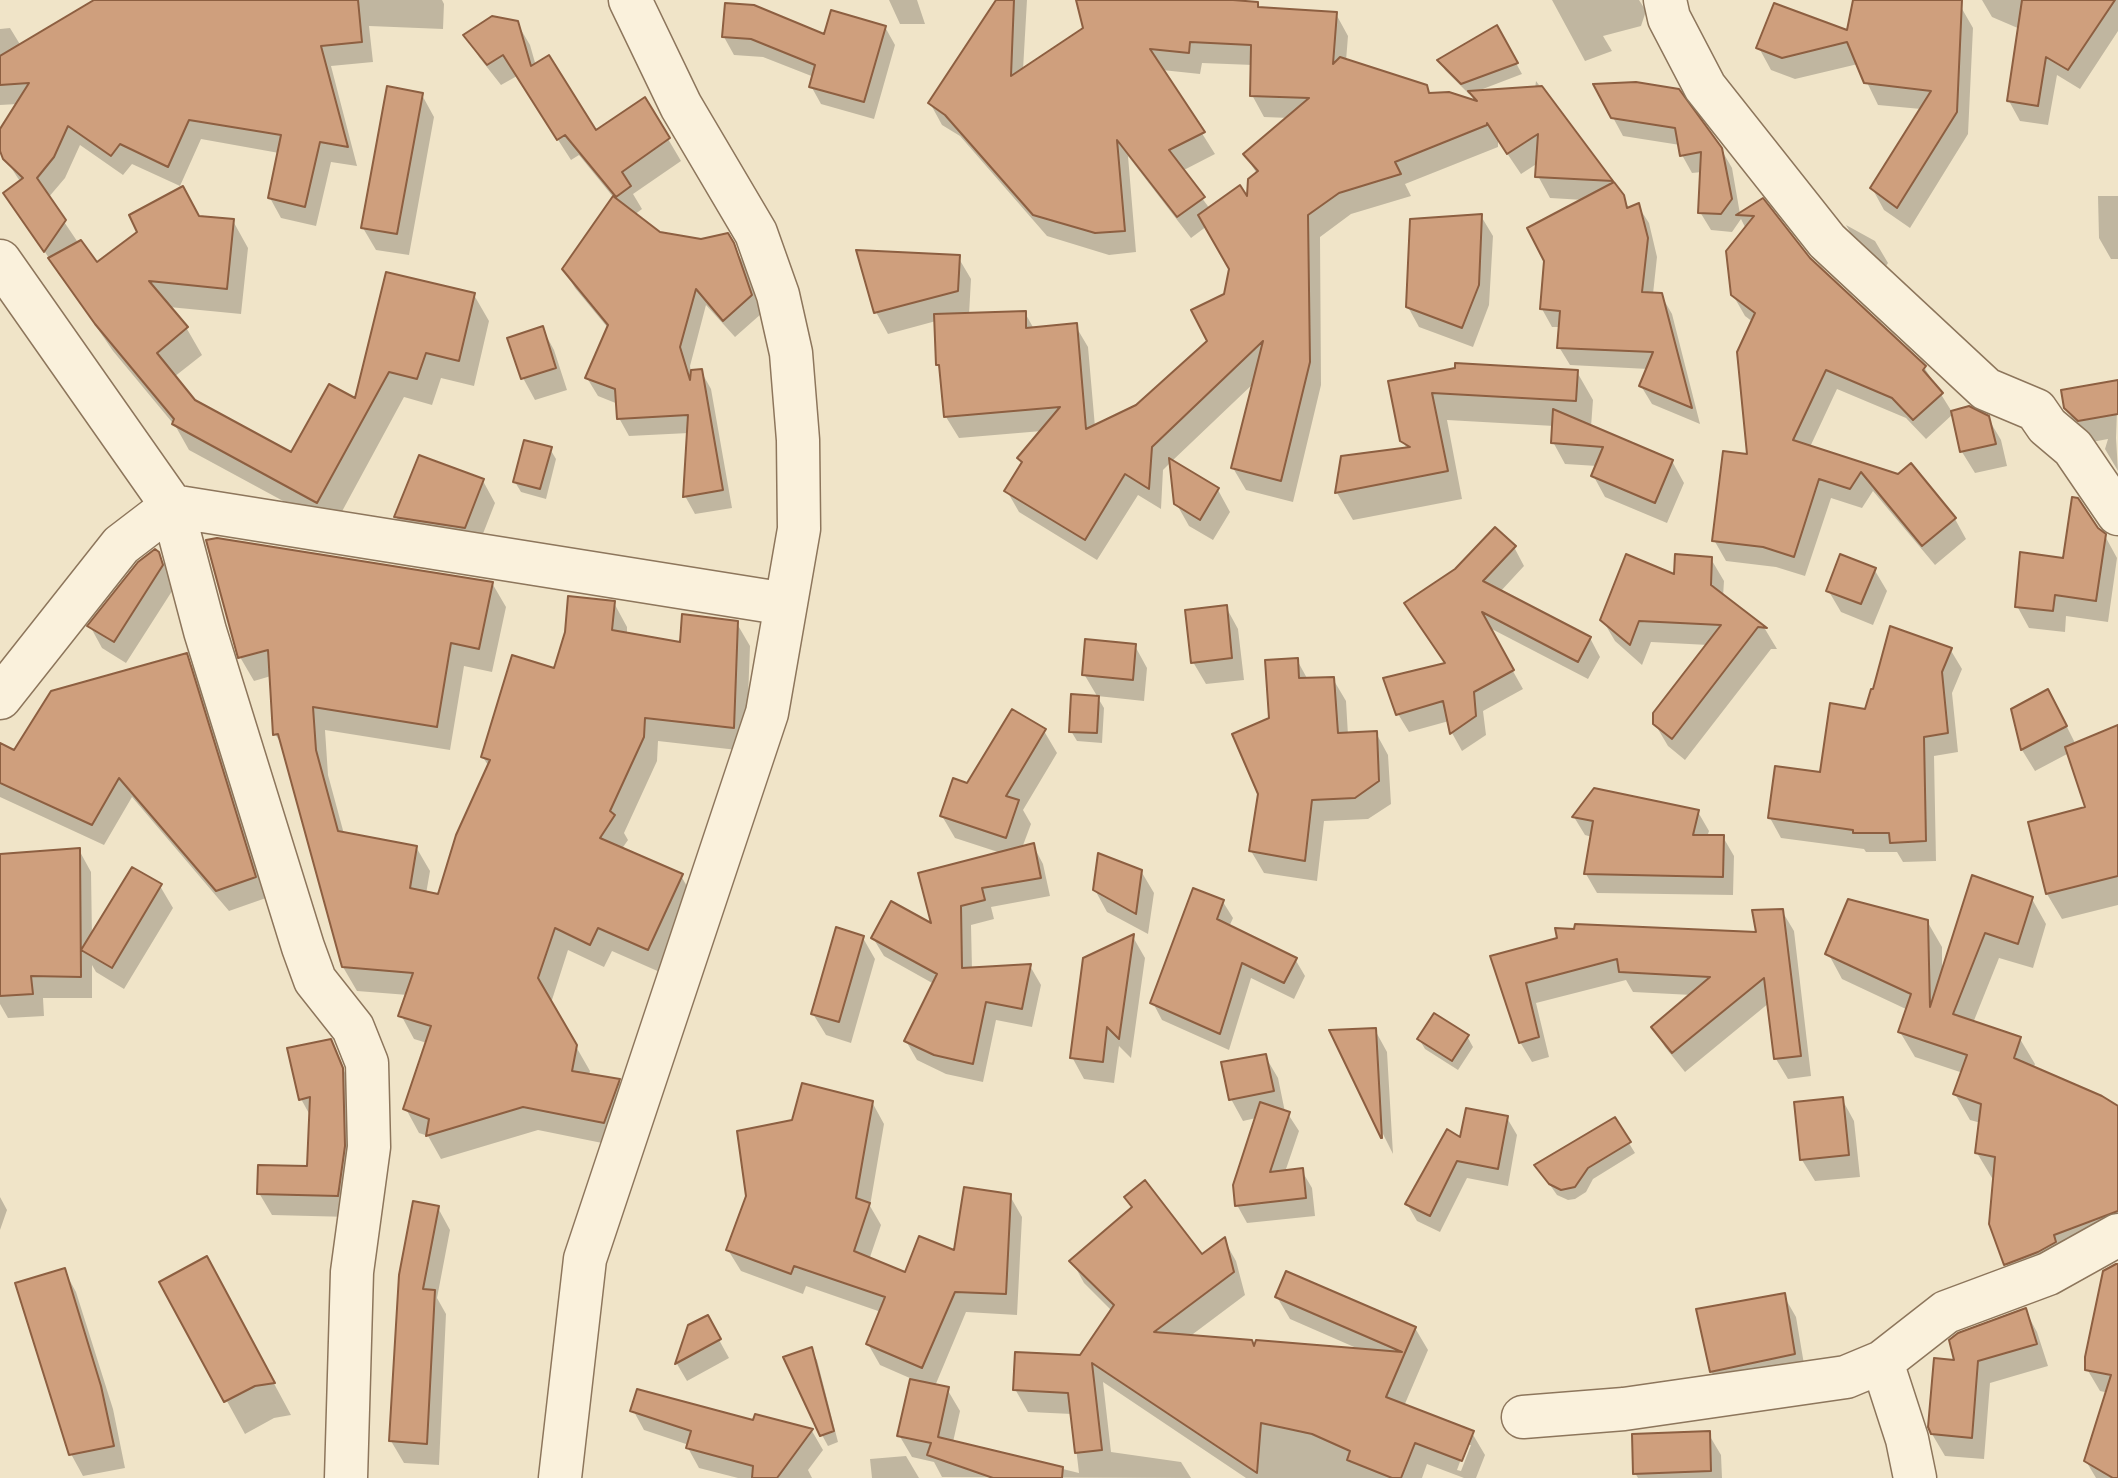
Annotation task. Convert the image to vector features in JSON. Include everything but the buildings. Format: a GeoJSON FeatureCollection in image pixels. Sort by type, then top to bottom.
{"type":"FeatureCollection","features":[{"type":"Feature","properties":{"kind":"street"},"geometry":{"type":"LineString","coordinates":[[560,1478],[585,1259],[767,713],[799,529],[798,440],[791,353],[778,295],[756,233],[681,106],[630,0]]}},
{"type":"Feature","properties":{"kind":"street"},"geometry":{"type":"LineString","coordinates":[[1665,0],[1669,18],[1705,87],[1827,241],[1986,389],[2036,410],[2047,426],[2073,448],[2118,514]]}},
{"type":"Feature","properties":{"kind":"street"},"geometry":{"type":"LineString","coordinates":[[0,261],[172,506],[205,631],[303,947],[315,980],[353,1028],[367,1063],[369,1147],[352,1272],[346,1478]]}},
{"type":"Feature","properties":{"kind":"street"},"geometry":{"type":"LineString","coordinates":[[0,698],[121,545],[172,506],[786,604]]}},
{"type":"Feature","properties":{"kind":"street"},"geometry":{"type":"LineString","coordinates":[[1523,1417],[1624,1409],[1846,1377],[1882,1362],[1946,1312],[2048,1274],[2118,1235]]}},
{"type":"Feature","properties":{"kind":"street"},"geometry":{"type":"LineString","coordinates":[[1882,1362],[1907,1439],[1915,1478]]}}]}
